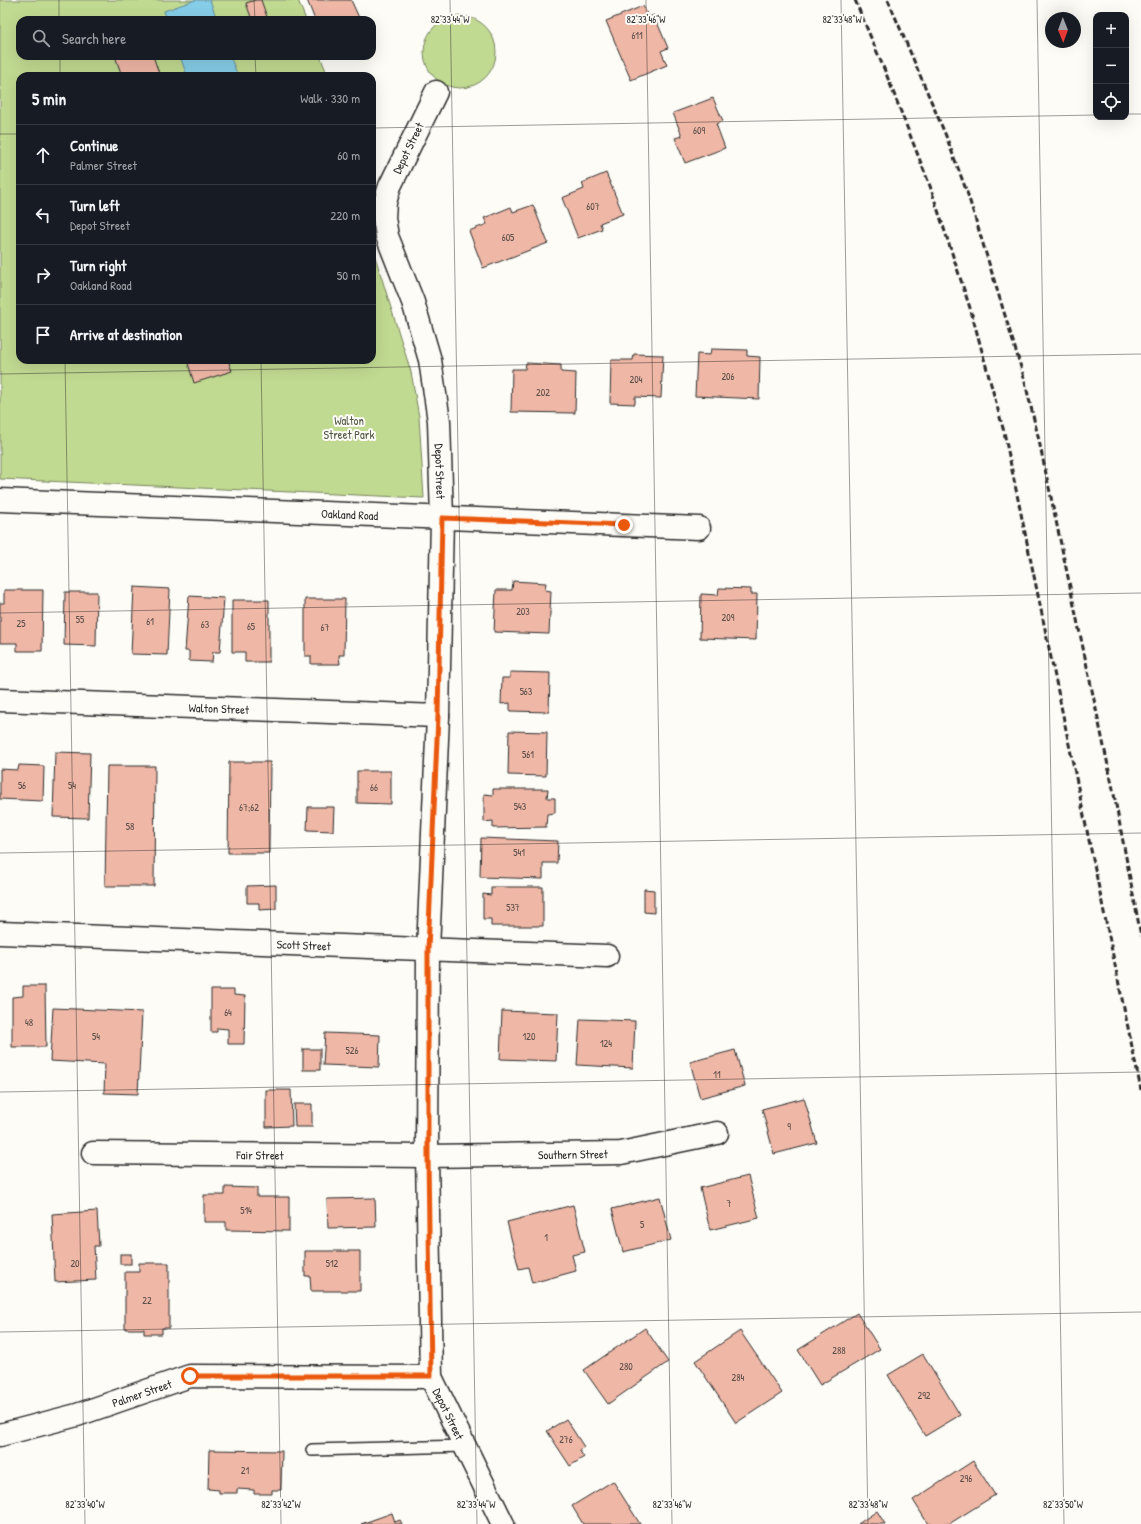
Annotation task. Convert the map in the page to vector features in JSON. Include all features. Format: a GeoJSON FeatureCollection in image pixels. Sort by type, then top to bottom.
{"type":"FeatureCollection","features":[{"type":"Feature","properties":{"kind":"street","name":"Depot Street"},"geometry":{"type":"LineString","coordinates":[[436,92],[390,186],[385,202],[384,218],[387,236],[413,302],[430,360],[439,421],[442,518],[438,716],[428,950],[428,1156],[431,1376],[503,1524]]}},
{"type":"Feature","properties":{"kind":"street","name":"Oakland Road"},"geometry":{"type":"LineString","coordinates":[[0,500],[699,528]]}},
{"type":"Feature","properties":{"kind":"street","name":"Walton Street"},"geometry":{"type":"LineString","coordinates":[[0,700],[438,716]]}},
{"type":"Feature","properties":{"kind":"street","name":"Scott Street"},"geometry":{"type":"LineString","coordinates":[[0,933],[608,956]]}},
{"type":"Feature","properties":{"kind":"street","name":"Southern Street"},"geometry":{"type":"LineString","coordinates":[[428,1156],[621,1153],[717,1133]]}},
{"type":"Feature","properties":{"kind":"street","name":"Fair Street"},"geometry":{"type":"LineString","coordinates":[[93,1153],[428,1156]]}},
{"type":"Feature","properties":{"kind":"street","name":"Palmer Street"},"geometry":{"type":"LineString","coordinates":[[0,1435],[77,1415],[190,1376],[431,1376]]}},
{"type":"Feature","properties":{"kind":"lane"},"geometry":{"type":"LineString","coordinates":[[312,1450],[465,1446]]}},
{"type":"Feature","properties":{"kind":"green space","name":"Walton Street Park"},"geometry":{"type":"Polygon","coordinates":[[[0,0],[298,0],[304,16],[16,16],[16,60],[322,60],[326,72],[16,72],[16,364],[376,364],[376,260],[411,372],[419,417],[424,498],[0,479],[0,0]]]}},
{"type":"Feature","properties":{"kind":"green space"},"geometry":{"type":"Polygon","coordinates":[[[460,16],[480,22],[490,32],[496,52],[490,72],[480,82],[460,88],[440,82],[430,72],[424,52],[430,32],[440,22],[460,16]]]}},
{"type":"Feature","properties":{"kind":"water"},"geometry":{"type":"Polygon","coordinates":[[[195,0],[210,0],[216,16],[166,16],[164,11],[195,0]]]}},
{"type":"Feature","properties":{"kind":"water"},"geometry":{"type":"Polygon","coordinates":[[[181,60],[232,60],[236,72],[186,72],[181,60]]]}},
{"type":"Feature","properties":{"kind":"building"},"geometry":{"type":"Polygon","coordinates":[[[261,0],[267,16],[251,16],[246,3],[261,0]]]}},
{"type":"Feature","properties":{"kind":"building"},"geometry":{"type":"Polygon","coordinates":[[[307,0],[351,0],[358,16],[313,16],[307,0]]]}},
{"type":"Feature","properties":{"kind":"building"},"geometry":{"type":"Polygon","coordinates":[[[643,6],[649,17],[654,15],[668,48],[661,51],[667,65],[631,80],[606,21],[643,6]]]}},
{"type":"Feature","properties":{"kind":"building"},"geometry":{"type":"Polygon","coordinates":[[[116,60],[154,60],[159,72],[121,72],[116,60]]]}},
{"type":"Feature","properties":{"kind":"building"},"geometry":{"type":"Polygon","coordinates":[[[713,98],[723,121],[716,124],[725,148],[685,163],[675,138],[682,136],[673,113],[713,98]]]}},
{"type":"Feature","properties":{"kind":"building"},"geometry":{"type":"Polygon","coordinates":[[[606,173],[623,214],[600,223],[602,229],[578,238],[562,198],[584,189],[582,183],[606,173]]]}},
{"type":"Feature","properties":{"kind":"building"},"geometry":{"type":"Polygon","coordinates":[[[533,205],[548,243],[483,268],[469,231],[487,224],[484,218],[511,207],[513,212],[533,205]]]}},
{"type":"Feature","properties":{"kind":"building"},"geometry":{"type":"Polygon","coordinates":[[[711,349],[747,350],[747,356],[760,357],[759,399],[695,396],[697,354],[710,355],[711,349]]]}},
{"type":"Feature","properties":{"kind":"building"},"geometry":{"type":"Polygon","coordinates":[[[634,354],[663,355],[661,398],[635,397],[635,404],[610,403],[611,360],[633,360],[634,354]]]}},
{"type":"Feature","properties":{"kind":"building"},"geometry":{"type":"Polygon","coordinates":[[[526,363],[561,365],[561,372],[576,373],[575,413],[511,412],[512,369],[525,369],[526,363]]]}},
{"type":"Feature","properties":{"kind":"building"},"geometry":{"type":"Polygon","coordinates":[[[188,364],[229,364],[232,371],[194,383],[188,364]]]}},
{"type":"Feature","properties":{"kind":"building"},"geometry":{"type":"Polygon","coordinates":[[[513,581],[546,583],[545,590],[551,591],[549,634],[494,632],[496,590],[512,590],[513,581]]]}},
{"type":"Feature","properties":{"kind":"building"},"geometry":{"type":"Polygon","coordinates":[[[134,587],[170,589],[167,655],[131,654],[134,587]]]}},
{"type":"Feature","properties":{"kind":"building"},"geometry":{"type":"Polygon","coordinates":[[[719,588],[751,589],[751,594],[757,594],[756,640],[700,638],[701,594],[718,595],[719,588]]]}},
{"type":"Feature","properties":{"kind":"building"},"geometry":{"type":"Polygon","coordinates":[[[4,590],[43,590],[42,651],[17,651],[17,643],[0,643],[0,603],[4,603],[4,590]]]}},
{"type":"Feature","properties":{"kind":"building"},"geometry":{"type":"Polygon","coordinates":[[[65,592],[97,592],[96,646],[64,645],[65,592]]]}},
{"type":"Feature","properties":{"kind":"building"},"geometry":{"type":"Polygon","coordinates":[[[189,596],[224,598],[220,652],[213,652],[212,662],[189,661],[189,651],[185,651],[189,596]]]}},
{"type":"Feature","properties":{"kind":"building"},"geometry":{"type":"Polygon","coordinates":[[[305,599],[345,599],[344,655],[339,655],[340,664],[311,664],[311,656],[305,656],[305,599]]]}},
{"type":"Feature","properties":{"kind":"building"},"geometry":{"type":"Polygon","coordinates":[[[232,600],[269,600],[269,662],[245,662],[245,652],[232,652],[232,600]]]}},
{"type":"Feature","properties":{"kind":"building"},"geometry":{"type":"Polygon","coordinates":[[[510,672],[550,673],[549,712],[510,711],[510,703],[501,704],[502,678],[510,678],[510,672]]]}},
{"type":"Feature","properties":{"kind":"building"},"geometry":{"type":"Polygon","coordinates":[[[509,731],[547,732],[546,776],[508,775],[509,731]]]}},
{"type":"Feature","properties":{"kind":"building"},"geometry":{"type":"Polygon","coordinates":[[[55,752],[90,753],[88,818],[53,817],[55,752]]]}},
{"type":"Feature","properties":{"kind":"building"},"geometry":{"type":"Polygon","coordinates":[[[229,762],[270,762],[269,853],[228,853],[229,762]]]}},
{"type":"Feature","properties":{"kind":"building"},"geometry":{"type":"Polygon","coordinates":[[[19,765],[44,766],[43,801],[0,799],[0,769],[18,770],[19,765]]]}},
{"type":"Feature","properties":{"kind":"building"},"geometry":{"type":"Polygon","coordinates":[[[107,766],[155,766],[154,886],[105,886],[107,766]]]}},
{"type":"Feature","properties":{"kind":"building"},"geometry":{"type":"Polygon","coordinates":[[[357,771],[391,771],[391,804],[357,803],[357,771]]]}},
{"type":"Feature","properties":{"kind":"building"},"geometry":{"type":"Polygon","coordinates":[[[493,789],[548,789],[547,798],[555,798],[555,813],[547,814],[546,827],[493,828],[493,821],[484,822],[484,794],[493,795],[493,789]]]}},
{"type":"Feature","properties":{"kind":"building"},"geometry":{"type":"Polygon","coordinates":[[[308,807],[334,807],[333,831],[307,830],[308,807]]]}},
{"type":"Feature","properties":{"kind":"building"},"geometry":{"type":"Polygon","coordinates":[[[481,838],[558,841],[557,863],[543,863],[543,879],[480,877],[481,838]]]}},
{"type":"Feature","properties":{"kind":"building"},"geometry":{"type":"Polygon","coordinates":[[[276,885],[276,909],[259,910],[259,903],[247,903],[247,886],[276,885]]]}},
{"type":"Feature","properties":{"kind":"building"},"geometry":{"type":"Polygon","coordinates":[[[491,887],[543,887],[543,926],[491,926],[491,919],[483,919],[483,894],[491,895],[491,887]]]}},
{"type":"Feature","properties":{"kind":"building"},"geometry":{"type":"Polygon","coordinates":[[[644,889],[654,890],[654,913],[644,912],[644,889]]]}},
{"type":"Feature","properties":{"kind":"building"},"geometry":{"type":"Polygon","coordinates":[[[23,986],[45,986],[46,1047],[12,1047],[12,997],[23,996],[23,986]]]}},
{"type":"Feature","properties":{"kind":"building"},"geometry":{"type":"Polygon","coordinates":[[[211,990],[234,990],[234,995],[245,996],[244,1044],[228,1044],[228,1029],[217,1028],[217,1032],[211,1032],[211,990]]]}},
{"type":"Feature","properties":{"kind":"building"},"geometry":{"type":"Polygon","coordinates":[[[53,1008],[142,1012],[138,1094],[104,1093],[105,1064],[50,1061],[53,1008]]]}},
{"type":"Feature","properties":{"kind":"building"},"geometry":{"type":"Polygon","coordinates":[[[502,1011],[558,1013],[556,1061],[500,1059],[502,1011]]]}},
{"type":"Feature","properties":{"kind":"building"},"geometry":{"type":"Polygon","coordinates":[[[580,1019],[635,1021],[633,1068],[577,1065],[580,1019]]]}},
{"type":"Feature","properties":{"kind":"building"},"geometry":{"type":"Polygon","coordinates":[[[325,1033],[380,1035],[379,1067],[323,1065],[325,1033]]]}},
{"type":"Feature","properties":{"kind":"building"},"geometry":{"type":"Polygon","coordinates":[[[303,1049],[320,1049],[320,1070],[303,1070],[303,1049]]]}},
{"type":"Feature","properties":{"kind":"building"},"geometry":{"type":"Polygon","coordinates":[[[735,1050],[745,1086],[700,1098],[690,1062],[735,1050]]]}},
{"type":"Feature","properties":{"kind":"building"},"geometry":{"type":"Polygon","coordinates":[[[266,1090],[291,1090],[292,1126],[266,1127],[266,1090]]]}},
{"type":"Feature","properties":{"kind":"building"},"geometry":{"type":"Polygon","coordinates":[[[804,1098],[817,1143],[774,1154],[762,1109],[804,1098]]]}},
{"type":"Feature","properties":{"kind":"building"},"geometry":{"type":"Polygon","coordinates":[[[294,1104],[312,1104],[312,1127],[295,1127],[294,1104]]]}},
{"type":"Feature","properties":{"kind":"building"},"geometry":{"type":"Polygon","coordinates":[[[748,1176],[759,1218],[710,1230],[700,1188],[748,1176]]]}},
{"type":"Feature","properties":{"kind":"building"},"geometry":{"type":"Polygon","coordinates":[[[225,1187],[257,1188],[257,1197],[289,1197],[289,1231],[226,1230],[226,1222],[204,1222],[204,1195],[225,1195],[225,1187]]]}},
{"type":"Feature","properties":{"kind":"building"},"geometry":{"type":"Polygon","coordinates":[[[660,1197],[671,1240],[623,1252],[612,1209],[660,1197]]]}},
{"type":"Feature","properties":{"kind":"building"},"geometry":{"type":"Polygon","coordinates":[[[375,1198],[376,1227],[328,1228],[327,1199],[375,1198]]]}},
{"type":"Feature","properties":{"kind":"building"},"geometry":{"type":"Polygon","coordinates":[[[573,1205],[585,1252],[572,1255],[576,1271],[532,1283],[528,1267],[519,1269],[507,1222],[573,1205]]]}},
{"type":"Feature","properties":{"kind":"building"},"geometry":{"type":"Polygon","coordinates":[[[97,1211],[99,1246],[94,1246],[96,1280],[55,1282],[52,1214],[97,1211]]]}},
{"type":"Feature","properties":{"kind":"building"},"geometry":{"type":"Polygon","coordinates":[[[305,1251],[360,1251],[360,1291],[311,1291],[310,1276],[305,1276],[305,1251]]]}},
{"type":"Feature","properties":{"kind":"building"},"geometry":{"type":"Polygon","coordinates":[[[120,1254],[131,1254],[131,1264],[120,1264],[120,1254]]]}},
{"type":"Feature","properties":{"kind":"building"},"geometry":{"type":"Polygon","coordinates":[[[139,1263],[169,1263],[169,1328],[162,1328],[162,1334],[144,1334],[144,1329],[125,1329],[125,1272],[139,1272],[139,1263]]]}},
{"type":"Feature","properties":{"kind":"building"},"geometry":{"type":"Polygon","coordinates":[[[857,1313],[880,1349],[820,1385],[798,1350],[857,1313]]]}},
{"type":"Feature","properties":{"kind":"building"},"geometry":{"type":"Polygon","coordinates":[[[645,1328],[668,1362],[608,1404],[584,1370],[645,1328]]]}},
{"type":"Feature","properties":{"kind":"building"},"geometry":{"type":"Polygon","coordinates":[[[740,1331],[782,1393],[736,1423],[695,1361],[740,1331]]]}},
{"type":"Feature","properties":{"kind":"building"},"geometry":{"type":"Polygon","coordinates":[[[923,1354],[960,1415],[925,1436],[888,1375],[923,1354]]]}},
{"type":"Feature","properties":{"kind":"building"},"geometry":{"type":"Polygon","coordinates":[[[566,1419],[584,1447],[579,1450],[584,1457],[570,1466],[547,1431],[566,1419]]]}},
{"type":"Feature","properties":{"kind":"building"},"geometry":{"type":"Polygon","coordinates":[[[209,1450],[282,1451],[281,1490],[272,1490],[272,1494],[254,1494],[254,1490],[237,1489],[237,1493],[219,1493],[219,1490],[208,1489],[209,1450]]]}},
{"type":"Feature","properties":{"kind":"building"},"geometry":{"type":"Polygon","coordinates":[[[973,1461],[995,1495],[949,1524],[928,1524],[913,1500],[973,1461]]]}},
{"type":"Feature","properties":{"kind":"building"},"geometry":{"type":"Polygon","coordinates":[[[613,1481],[640,1524],[583,1524],[572,1506],[613,1481]]]}},
{"type":"Feature","properties":{"kind":"building"},"geometry":{"type":"Polygon","coordinates":[[[877,1511],[885,1524],[858,1524],[877,1511]]]}},
{"type":"Feature","properties":{"kind":"building"},"geometry":{"type":"Polygon","coordinates":[[[392,1513],[395,1522],[400,1520],[402,1524],[361,1524],[392,1513]]]}},
{"type":"Feature","properties":{"kind":"railway"},"geometry":{"type":"LineString","coordinates":[[855,0],[885,71],[930,186],[971,311],[1004,432],[1141,1090]]}},
{"type":"Feature","properties":{"kind":"railway"},"geometry":{"type":"LineString","coordinates":[[888,0],[946,136],[968,195],[1023,374],[1038,436],[1113,789],[1141,936]]}},
{"type":"Feature","properties":{"kind":"route"},"geometry":{"type":"LineString","coordinates":[[190,1376],[431,1376],[428,1156],[428,950],[438,716],[442,518],[624,525]]}}]}
